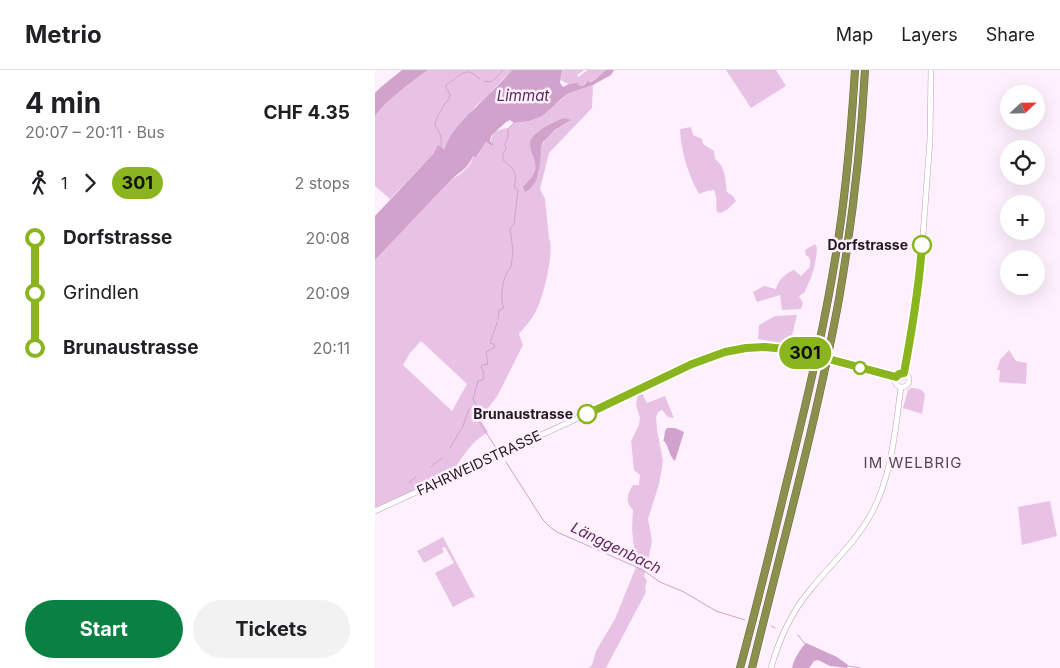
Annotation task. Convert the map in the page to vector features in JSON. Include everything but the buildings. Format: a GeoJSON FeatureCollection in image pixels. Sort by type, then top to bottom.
{"type":"FeatureCollection","features":[{"type":"Feature","properties":{"kind":"highway"},"geometry":{"type":"LineString","coordinates":[[740,668],[807,403],[824,320],[845,186],[855,70]]}},
{"type":"Feature","properties":{"kind":"highway"},"geometry":{"type":"LineString","coordinates":[[752,668],[807,447],[839,300],[849,236],[861,134],[865,70]]}},
{"type":"Feature","properties":{"kind":"main road"},"geometry":{"type":"LineString","coordinates":[[904,373],[920,276],[930,139],[931,70]]}},
{"type":"Feature","properties":{"kind":"main road","name":"FAHRWEIDSTRASSE"},"geometry":{"type":"LineString","coordinates":[[375,511],[692,364],[732,351],[754,348],[785,349],[811,354],[896,377]]}},
{"type":"Feature","properties":{"kind":"main road"},"geometry":{"type":"LineString","coordinates":[[904,373],[908,376],[909,382],[906,386],[901,387],[896,384],[896,377],[904,373]]}},
{"type":"Feature","properties":{"kind":"main road"},"geometry":{"type":"LineString","coordinates":[[771,668],[781,637],[794,613],[811,589],[858,534],[879,498],[891,458],[901,387]]}},
{"type":"Feature","properties":{"kind":"shaded area"},"geometry":{"type":"Polygon","coordinates":[[[428,70],[512,70],[476,106],[448,141],[445,148],[438,145],[433,154],[390,199],[375,186],[375,116],[395,95],[428,70]]]}},
{"type":"Feature","properties":{"kind":"shaded area"},"geometry":{"type":"Polygon","coordinates":[[[562,70],[584,70],[577,75],[578,77],[588,70],[606,70],[596,79],[585,83],[583,87],[568,84],[561,80],[562,70]]]}},
{"type":"Feature","properties":{"kind":"shaded area"},"geometry":{"type":"Polygon","coordinates":[[[726,70],[776,70],[786,86],[751,108],[726,70]]]}},
{"type":"Feature","properties":{"kind":"shaded area"},"geometry":{"type":"Polygon","coordinates":[[[593,85],[592,108],[549,153],[540,189],[545,199],[550,244],[547,274],[539,305],[519,334],[523,345],[498,395],[480,419],[488,432],[472,445],[453,471],[375,508],[375,260],[450,181],[463,172],[471,163],[473,156],[477,156],[486,142],[492,146],[491,138],[494,133],[508,128],[514,123],[529,121],[560,101],[567,94],[593,85]],[[564,118],[553,122],[537,132],[540,152],[548,137],[570,121],[564,118]],[[421,341],[410,353],[403,365],[452,411],[467,384],[421,341]]]}},
{"type":"Feature","properties":{"kind":"shaded area"},"geometry":{"type":"Polygon","coordinates":[[[691,127],[693,135],[702,139],[703,144],[714,151],[715,159],[723,170],[727,192],[736,201],[721,213],[717,212],[714,190],[699,194],[688,171],[680,129],[691,127]]]}},
{"type":"Feature","properties":{"kind":"shaded area"},"geometry":{"type":"Polygon","coordinates":[[[815,244],[817,248],[813,271],[804,293],[799,296],[803,303],[801,309],[782,310],[780,295],[757,302],[753,292],[764,286],[776,289],[783,277],[788,273],[794,270],[801,276],[810,267],[810,260],[806,256],[805,250],[815,244]]]}},
{"type":"Feature","properties":{"kind":"shaded area"},"geometry":{"type":"Polygon","coordinates":[[[797,315],[790,344],[758,339],[759,325],[775,316],[797,315]]]}},
{"type":"Feature","properties":{"kind":"shaded area"},"geometry":{"type":"Polygon","coordinates":[[[1009,350],[1016,361],[1027,363],[1026,384],[999,382],[1000,370],[997,370],[1000,360],[1009,350]]]}},
{"type":"Feature","properties":{"kind":"shaded area"},"geometry":{"type":"Polygon","coordinates":[[[911,388],[923,391],[925,395],[922,414],[903,408],[908,390],[911,388]]]}},
{"type":"Feature","properties":{"kind":"shaded area"},"geometry":{"type":"Polygon","coordinates":[[[642,393],[647,403],[665,396],[674,418],[668,417],[662,410],[658,412],[656,417],[663,461],[659,484],[648,519],[652,541],[644,576],[647,581],[646,592],[606,668],[589,668],[592,665],[596,651],[615,619],[636,567],[632,529],[633,510],[628,498],[633,485],[639,485],[640,475],[634,470],[631,441],[639,425],[640,418],[636,405],[638,394],[642,393]]]}},
{"type":"Feature","properties":{"kind":"shaded area"},"geometry":{"type":"Polygon","coordinates":[[[1050,501],[1057,536],[1022,545],[1018,507],[1050,501]]]}},
{"type":"Feature","properties":{"kind":"shaded area"},"geometry":{"type":"Polygon","coordinates":[[[443,537],[475,597],[453,607],[435,573],[454,563],[445,547],[442,548],[444,552],[424,563],[417,551],[443,537]]]}},
{"type":"Feature","properties":{"kind":"water"},"geometry":{"type":"Polygon","coordinates":[[[402,70],[428,70],[393,97],[375,116],[375,93],[402,70]]]}},
{"type":"Feature","properties":{"kind":"water","name":"Limmat"},"geometry":{"type":"Polygon","coordinates":[[[512,70],[562,70],[560,83],[563,87],[577,83],[583,86],[588,81],[596,79],[606,70],[614,70],[611,75],[593,85],[567,94],[542,116],[529,121],[514,123],[510,120],[506,122],[491,136],[492,146],[486,142],[476,157],[473,156],[466,167],[450,181],[375,260],[375,216],[433,154],[438,145],[445,148],[457,127],[512,70]]]}},
{"type":"Feature","properties":{"kind":"water"},"geometry":{"type":"Polygon","coordinates":[[[564,118],[571,120],[555,130],[543,142],[536,181],[525,192],[523,187],[533,176],[536,168],[530,147],[531,140],[539,131],[564,118]]]}},
{"type":"Feature","properties":{"kind":"water"},"geometry":{"type":"Polygon","coordinates":[[[667,428],[675,428],[684,432],[675,461],[663,440],[667,428]]]}},
{"type":"Feature","properties":{"kind":"water"},"geometry":{"type":"Polygon","coordinates":[[[806,643],[837,657],[848,665],[847,668],[830,666],[818,660],[814,661],[809,668],[792,668],[797,654],[806,643]]]}},
{"type":"Feature","properties":{"kind":"waterway"},"geometry":{"type":"LineString","coordinates":[[484,81],[492,81],[503,70]]}},
{"type":"Feature","properties":{"kind":"waterway"},"geometry":{"type":"LineString","coordinates":[[441,148],[441,136],[435,123],[439,113],[449,99],[450,94],[446,85],[466,72],[480,79]]}},
{"type":"Feature","properties":{"kind":"waterway","name":"Länggenbach"},"geometry":{"type":"LineString","coordinates":[[498,319],[499,310],[504,308],[502,299],[504,281],[511,267],[513,251],[510,229],[514,224],[518,190],[514,187],[516,178],[514,172],[503,160],[508,129],[514,123]]}},
{"type":"Feature","properties":{"kind":"waterway","name":"Länggenbach"},"geometry":{"type":"LineString","coordinates":[[497,323],[490,343],[494,344],[495,347],[486,352],[488,364],[481,367],[484,373],[483,380],[478,381],[473,399],[478,408],[478,420],[498,451]]}},
{"type":"Feature","properties":{"kind":"waterway"},"geometry":{"type":"LineString","coordinates":[[450,448],[463,426],[469,409]]}},
{"type":"Feature","properties":{"kind":"waterway"},"geometry":{"type":"LineString","coordinates":[[431,467],[442,458]]}},
{"type":"Feature","properties":{"kind":"waterway","name":"Länggenbach"},"geometry":{"type":"LineString","coordinates":[[506,462],[543,520],[557,532],[643,570],[660,582],[684,592],[716,611],[745,620]]}},
{"type":"Feature","properties":{"kind":"waterway"},"geometry":{"type":"LineString","coordinates":[[409,483],[416,477]]}},
{"type":"Feature","properties":{"kind":"waterway"},"geometry":{"type":"LineString","coordinates":[[771,626],[775,628]]}},
{"type":"Feature","properties":{"kind":"waterway"},"geometry":{"type":"LineString","coordinates":[[798,635],[805,644]]}},
{"type":"Feature","properties":{"kind":"waterway"},"geometry":{"type":"LineString","coordinates":[[848,666],[860,668]]}},
{"type":"Feature","properties":{"kind":"bus line","name":"301"},"geometry":{"type":"LineString","coordinates":[[587,414],[692,364],[725,352],[746,348],[765,347],[795,350],[896,377],[904,373],[916,306],[922,245]]}},
{"type":"Feature","properties":{"kind":"place","name":"Dorfstrasse"},"geometry":{"type":"Point","coordinates":[922,245]}},
{"type":"Feature","properties":{"kind":"place","name":"Brunaustrasse"},"geometry":{"type":"Point","coordinates":[587,414]}},
{"type":"Feature","properties":{"kind":"district","name":"IM WELBRIG"},"geometry":{"type":"Point","coordinates":[913,463]}}]}
